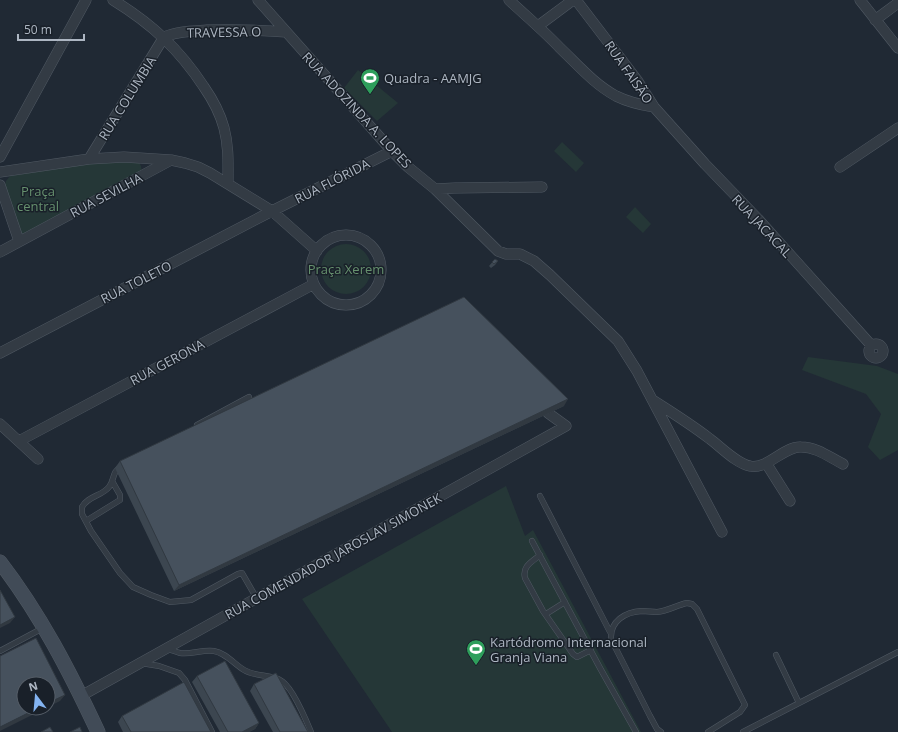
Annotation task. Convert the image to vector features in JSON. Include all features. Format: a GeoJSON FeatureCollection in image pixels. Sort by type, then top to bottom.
{"type":"FeatureCollection","features":[{"type":"Feature","properties":{"kind":"street"},"geometry":{"type":"LineString","coordinates":[[0,157],[86,0]]}},
{"type":"Feature","properties":{"kind":"street"},"geometry":{"type":"LineString","coordinates":[[113,0],[141,18],[175,48],[196,75],[213,101],[220,116],[228,145],[228,183]]}},
{"type":"Feature","properties":{"kind":"street","name":"RUA ADOZINDA A. LOPES"},"geometry":{"type":"LineString","coordinates":[[258,0],[392,151],[408,167],[435,189],[498,251],[506,254],[520,254],[534,261],[556,280],[618,341],[637,371],[722,532]]}},
{"type":"Feature","properties":{"kind":"street","name":"RUA FAISÃO"},"geometry":{"type":"LineString","coordinates":[[509,0],[604,89],[617,97],[635,104],[654,107]]}},
{"type":"Feature","properties":{"kind":"street"},"geometry":{"type":"LineString","coordinates":[[538,26],[574,0]]}},
{"type":"Feature","properties":{"kind":"street","name":"RUA FAISÃO"},"geometry":{"type":"LineString","coordinates":[[574,0],[637,80],[654,107]]}},
{"type":"Feature","properties":{"kind":"street"},"geometry":{"type":"LineString","coordinates":[[860,0],[875,20],[894,35],[898,48]]}},
{"type":"Feature","properties":{"kind":"street"},"geometry":{"type":"LineString","coordinates":[[875,20],[898,3]]}},
{"type":"Feature","properties":{"kind":"street","name":"TRAVESSA O"},"geometry":{"type":"LineString","coordinates":[[164,37],[175,33],[241,29],[286,32]]}},
{"type":"Feature","properties":{"kind":"street","name":"RUA COLUMBIA"},"geometry":{"type":"LineString","coordinates":[[89,159],[164,37]]}},
{"type":"Feature","properties":{"kind":"street","name":"RUA JACACAL"},"geometry":{"type":"LineString","coordinates":[[654,107],[704,164],[758,220],[871,345]]}},
{"type":"Feature","properties":{"kind":"street"},"geometry":{"type":"LineString","coordinates":[[840,167],[898,128]]}},
{"type":"Feature","properties":{"kind":"street","name":"RUA FLÓRIDA"},"geometry":{"type":"LineString","coordinates":[[272,211],[392,151]]}},
{"type":"Feature","properties":{"kind":"street"},"geometry":{"type":"LineString","coordinates":[[0,172],[89,159],[124,157],[170,160],[198,167],[228,183],[272,211],[317,251]]}},
{"type":"Feature","properties":{"kind":"street","name":"RUA SEVILHA"},"geometry":{"type":"LineString","coordinates":[[0,252],[170,160]]}},
{"type":"Feature","properties":{"kind":"street"},"geometry":{"type":"LineString","coordinates":[[0,185],[19,241]]}},
{"type":"Feature","properties":{"kind":"street"},"geometry":{"type":"LineString","coordinates":[[435,189],[542,186]]}},
{"type":"Feature","properties":{"kind":"street","name":"RUA TOLETO"},"geometry":{"type":"LineString","coordinates":[[0,353],[272,211]]}},
{"type":"Feature","properties":{"kind":"street"},"geometry":{"type":"LineString","coordinates":[[346,235],[358,237],[368,242],[376,251],[380,261],[382,273],[379,284],[372,294],[363,301],[352,304],[341,304],[330,301],[320,294],[314,284],[311,273],[312,262],[317,251],[325,242],[335,237],[346,235]]}},
{"type":"Feature","properties":{"kind":"street","name":"RUA GERONA"},"geometry":{"type":"LineString","coordinates":[[19,441],[314,284]]}},
{"type":"Feature","properties":{"kind":"street"},"geometry":{"type":"LineString","coordinates":[[652,400],[710,438],[743,464],[751,467],[766,462],[799,446],[816,450],[843,464]]}},
{"type":"Feature","properties":{"kind":"street","name":"RUA COMENDADOR JAROSLAV SIMONEK"},"geometry":{"type":"LineString","coordinates":[[81,696],[566,426],[548,413]]}},
{"type":"Feature","properties":{"kind":"street"},"geometry":{"type":"LineString","coordinates":[[0,424],[38,459]]}},
{"type":"Feature","properties":{"kind":"street"},"geometry":{"type":"LineString","coordinates":[[766,462],[790,501]]}},
{"type":"Feature","properties":{"kind":"street"},"geometry":{"type":"LineString","coordinates":[[0,562],[44,628],[81,696],[98,732]]}},
{"type":"Feature","properties":{"kind":"lane"},"geometry":{"type":"LineString","coordinates":[[190,428],[249,397]]}},
{"type":"Feature","properties":{"kind":"lane"},"geometry":{"type":"LineString","coordinates":[[125,465],[115,472],[111,485],[107,489],[85,501],[82,507],[82,514],[120,573],[133,587],[170,602],[191,600],[242,573],[257,599]]}},
{"type":"Feature","properties":{"kind":"lane"},"geometry":{"type":"LineString","coordinates":[[86,521],[120,500],[120,495],[112,481]]}},
{"type":"Feature","properties":{"kind":"lane"},"geometry":{"type":"LineString","coordinates":[[540,496],[610,632],[611,639],[650,716],[660,732]]}},
{"type":"Feature","properties":{"kind":"lane"},"geometry":{"type":"LineString","coordinates":[[532,541],[636,732]]}},
{"type":"Feature","properties":{"kind":"lane"},"geometry":{"type":"LineString","coordinates":[[540,555],[529,563],[524,573],[525,578],[546,614],[573,654],[577,657],[591,650]]}},
{"type":"Feature","properties":{"kind":"lane"},"geometry":{"type":"LineString","coordinates":[[546,614],[565,602]]}},
{"type":"Feature","properties":{"kind":"lane"},"geometry":{"type":"LineString","coordinates":[[610,632],[615,621],[640,611],[658,612],[687,603],[692,604],[697,609],[745,705],[740,712],[708,732]]}},
{"type":"Feature","properties":{"kind":"lane"},"geometry":{"type":"LineString","coordinates":[[0,651],[44,628]]}},
{"type":"Feature","properties":{"kind":"lane"},"geometry":{"type":"LineString","coordinates":[[167,648],[180,653],[212,650],[222,653],[244,670],[255,675],[281,680],[295,699],[311,732]]}},
{"type":"Feature","properties":{"kind":"lane"},"geometry":{"type":"LineString","coordinates":[[743,732],[898,652]]}},
{"type":"Feature","properties":{"kind":"lane"},"geometry":{"type":"LineString","coordinates":[[776,655],[799,703]]}},
{"type":"Feature","properties":{"kind":"lane"},"geometry":{"type":"LineString","coordinates":[[140,663],[159,666],[179,673],[185,680],[212,732]]}},
{"type":"Feature","properties":{"kind":"green space","name":"Quadra - AAMJG"},"geometry":{"type":"Polygon","coordinates":[[[358,70],[398,103],[377,121],[344,88],[358,70]]]}},
{"type":"Feature","properties":{"kind":"green space"},"geometry":{"type":"Polygon","coordinates":[[[562,142],[584,163],[576,172],[554,151],[562,142]]]}},
{"type":"Feature","properties":{"kind":"green space","name":"Praça central"},"geometry":{"type":"Polygon","coordinates":[[[92,162],[138,162],[141,166],[141,172],[23,234],[21,233],[5,185],[10,176],[92,162]]]}},
{"type":"Feature","properties":{"kind":"green space"},"geometry":{"type":"Polygon","coordinates":[[[635,207],[651,224],[643,233],[626,217],[635,207]]]}},
{"type":"Feature","properties":{"kind":"green space","name":"Praça Xerem"},"geometry":{"type":"Polygon","coordinates":[[[341,244],[351,244],[364,251],[371,264],[371,274],[364,287],[351,294],[341,294],[332,290],[325,283],[321,274],[321,264],[325,255],[332,248],[341,244]]]}},
{"type":"Feature","properties":{"kind":"green space"},"geometry":{"type":"Polygon","coordinates":[[[808,357],[877,366],[898,374],[898,450],[880,460],[868,447],[881,414],[866,394],[802,370],[808,357]]]}},
{"type":"Feature","properties":{"kind":"green space","name":"Kartódromo Internacional Granja Viana"},"geometry":{"type":"Polygon","coordinates":[[[506,486],[525,536],[533,530],[641,732],[392,732],[302,599],[506,486]]]}},
{"type":"Feature","properties":{"kind":"building"},"geometry":{"type":"Polygon","coordinates":[[[495,259],[498,261],[494,264],[492,262],[495,259]]]}},
{"type":"Feature","properties":{"kind":"building"},"geometry":{"type":"Polygon","coordinates":[[[464,297],[568,399],[179,585],[120,461],[464,297]]]}},
{"type":"Feature","properties":{"kind":"building"},"geometry":{"type":"Polygon","coordinates":[[[0,590],[15,617],[0,625],[0,590]]]}},
{"type":"Feature","properties":{"kind":"building"},"geometry":{"type":"Polygon","coordinates":[[[36,638],[55,676],[16,676],[16,716],[22,716],[0,727],[0,656],[36,638]]]}},
{"type":"Feature","properties":{"kind":"building"},"geometry":{"type":"Polygon","coordinates":[[[225,661],[259,723],[242,732],[228,732],[197,676],[225,661]]]}},
{"type":"Feature","properties":{"kind":"building"},"geometry":{"type":"Polygon","coordinates":[[[276,673],[308,732],[280,732],[254,684],[276,673]]]}},
{"type":"Feature","properties":{"kind":"building"},"geometry":{"type":"Polygon","coordinates":[[[56,677],[65,695],[56,699],[56,677]]]}},
{"type":"Feature","properties":{"kind":"building"},"geometry":{"type":"Polygon","coordinates":[[[184,682],[211,732],[131,732],[122,716],[184,682]]]}},
{"type":"Feature","properties":{"kind":"building"},"geometry":{"type":"Polygon","coordinates":[[[50,727],[53,732],[41,732],[50,727]]]}},
{"type":"Feature","properties":{"kind":"building"},"geometry":{"type":"Polygon","coordinates":[[[80,727],[82,732],[70,732],[80,727]]]}},
{"type":"Feature","properties":{"kind":"place","name":"Quadra - AAMJG"},"geometry":{"type":"Point","coordinates":[370,95]}},
{"type":"Feature","properties":{"kind":"place","name":"Kartódromo Internacional Granja Viana"},"geometry":{"type":"Point","coordinates":[476,666]}}]}
